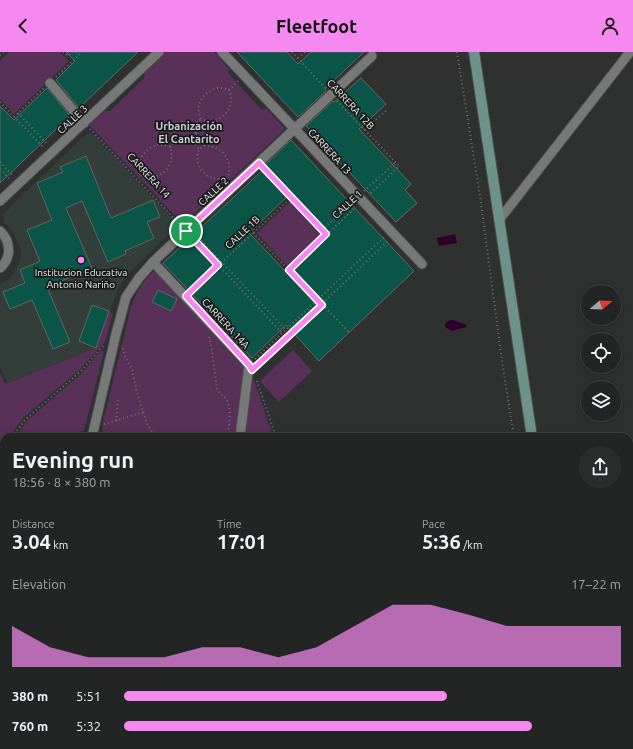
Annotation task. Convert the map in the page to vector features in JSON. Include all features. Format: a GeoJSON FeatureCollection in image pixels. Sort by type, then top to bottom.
{"type":"FeatureCollection","features":[{"type":"Feature","properties":{"kind":"main road"},"geometry":{"type":"LineString","coordinates":[[474,52],[531,433]]}},
{"type":"Feature","properties":{"kind":"street","name":"CALLE 3"},"geometry":{"type":"LineString","coordinates":[[0,201],[159,52]]}},
{"type":"Feature","properties":{"kind":"street","name":"CARRERA 13"},"geometry":{"type":"LineString","coordinates":[[222,52],[422,264]]}},
{"type":"Feature","properties":{"kind":"street"},"geometry":{"type":"LineString","coordinates":[[499,220],[630,52]]}},
{"type":"Feature","properties":{"kind":"street","name":"CALLE 2"},"geometry":{"type":"LineString","coordinates":[[92,432],[126,297],[138,278],[153,262],[372,56]]}},
{"type":"Feature","properties":{"kind":"street"},"geometry":{"type":"LineString","coordinates":[[50,83],[84,123]]}},
{"type":"Feature","properties":{"kind":"street"},"geometry":{"type":"LineString","coordinates":[[0,231],[7,239],[9,249],[7,258],[0,268]]}},
{"type":"Feature","properties":{"kind":"street","name":"CARRERA 14A"},"geometry":{"type":"LineString","coordinates":[[153,262],[251,368]]}},
{"type":"Feature","properties":{"kind":"street"},"geometry":{"type":"LineString","coordinates":[[241,433],[251,368]]}},
{"type":"Feature","properties":{"kind":"path"},"geometry":{"type":"LineString","coordinates":[[0,55],[4,52]]}},
{"type":"Feature","properties":{"kind":"path"},"geometry":{"type":"LineString","coordinates":[[63,52],[68,56],[72,52]]}},
{"type":"Feature","properties":{"kind":"path","name":"CARRERA 12B"},"geometry":{"type":"LineString","coordinates":[[292,52],[399,166]]}},
{"type":"Feature","properties":{"kind":"path"},"geometry":{"type":"LineString","coordinates":[[298,58],[305,52]]}},
{"type":"Feature","properties":{"kind":"path"},"geometry":{"type":"LineString","coordinates":[[457,52],[480,196],[503,368],[513,433]]}},
{"type":"Feature","properties":{"kind":"path"},"geometry":{"type":"LineString","coordinates":[[223,88],[229,90],[232,96],[232,103],[229,109],[213,121],[200,119],[198,106],[200,100],[211,90],[223,88]]}},
{"type":"Feature","properties":{"kind":"path"},"geometry":{"type":"LineString","coordinates":[[0,102],[52,153]]}},
{"type":"Feature","properties":{"kind":"path"},"geometry":{"type":"LineString","coordinates":[[364,130],[388,109]]}},
{"type":"Feature","properties":{"kind":"path"},"geometry":{"type":"LineString","coordinates":[[18,113],[52,153]]}},
{"type":"Feature","properties":{"kind":"path"},"geometry":{"type":"LineString","coordinates":[[193,125],[200,119]]}},
{"type":"Feature","properties":{"kind":"path"},"geometry":{"type":"LineString","coordinates":[[185,121],[193,125],[196,132],[193,141],[189,144],[184,144],[177,140],[174,132],[177,124],[185,121]]}},
{"type":"Feature","properties":{"kind":"path","name":"CARRERA 14"},"geometry":{"type":"LineString","coordinates":[[84,123],[222,262],[286,330]]}},
{"type":"Feature","properties":{"kind":"path"},"geometry":{"type":"LineString","coordinates":[[170,147],[177,140]]}},
{"type":"Feature","properties":{"kind":"path"},"geometry":{"type":"LineString","coordinates":[[193,141],[199,149]]}},
{"type":"Feature","properties":{"kind":"path"},"geometry":{"type":"LineString","coordinates":[[164,145],[170,147],[172,160],[170,166],[153,178],[147,178],[141,175],[138,170],[138,163],[141,157],[151,147],[164,145]]}},
{"type":"Feature","properties":{"kind":"path"},"geometry":{"type":"LineString","coordinates":[[204,146],[217,148],[227,158],[230,164],[228,177],[222,180],[215,180],[209,177],[199,167],[196,155],[199,149],[204,146]]}},
{"type":"Feature","properties":{"kind":"path"},"geometry":{"type":"LineString","coordinates":[[0,162],[18,185]]}},
{"type":"Feature","properties":{"kind":"path"},"geometry":{"type":"LineString","coordinates":[[259,163],[326,234]]}},
{"type":"Feature","properties":{"kind":"path","name":"CALLE 1"},"geometry":{"type":"LineString","coordinates":[[289,270],[399,166]]}},
{"type":"Feature","properties":{"kind":"path"},"geometry":{"type":"LineString","coordinates":[[0,169],[18,185]]}},
{"type":"Feature","properties":{"kind":"path"},"geometry":{"type":"LineString","coordinates":[[137,178],[141,175]]}},
{"type":"Feature","properties":{"kind":"path","name":"CALLE 1B"},"geometry":{"type":"LineString","coordinates":[[186,296],[292,197]]}},
{"type":"Feature","properties":{"kind":"path","name":"CARRERA 14"},"geometry":{"type":"LineString","coordinates":[[188,229],[218,265],[282,333]]}},
{"type":"Feature","properties":{"kind":"path"},"geometry":{"type":"LineString","coordinates":[[253,233],[349,332]]}},
{"type":"Feature","properties":{"kind":"path"},"geometry":{"type":"LineString","coordinates":[[251,368],[282,333],[392,233]]}},
{"type":"Feature","properties":{"kind":"path"},"geometry":{"type":"LineString","coordinates":[[251,368],[322,305],[392,233]]}},
{"type":"Feature","properties":{"kind":"path"},"geometry":{"type":"LineString","coordinates":[[208,320],[205,326],[211,344],[217,390],[225,398],[229,405],[230,427],[228,433]]}},
{"type":"Feature","properties":{"kind":"path"},"geometry":{"type":"LineString","coordinates":[[116,334],[132,369],[137,393],[148,426],[153,433]]}},
{"type":"Feature","properties":{"kind":"path"},"geometry":{"type":"LineString","coordinates":[[15,433],[26,419],[80,371],[102,347],[113,345]]}},
{"type":"Feature","properties":{"kind":"path"},"geometry":{"type":"LineString","coordinates":[[251,368],[255,375],[275,433]]}},
{"type":"Feature","properties":{"kind":"path"},"geometry":{"type":"LineString","coordinates":[[116,421],[118,400]]}},
{"type":"Feature","properties":{"kind":"path"},"geometry":{"type":"LineString","coordinates":[[84,433],[86,429],[92,432],[100,425],[144,412]]}},
{"type":"Feature","properties":{"kind":"shaded area"},"geometry":{"type":"Polygon","coordinates":[[[9,52],[60,52],[69,61],[14,114],[0,99],[0,61],[9,52]]]}},
{"type":"Feature","properties":{"kind":"shaded area"},"geometry":{"type":"Polygon","coordinates":[[[166,52],[214,52],[229,69],[228,73],[261,109],[266,108],[285,129],[183,224],[89,125],[103,111],[110,111],[144,78],[145,72],[166,52]]]}},
{"type":"Feature","properties":{"kind":"shaded area","name":"Institucion Educativa Antonio Nariño"},"geometry":{"type":"Polygon","coordinates":[[[89,133],[94,135],[178,225],[127,275],[119,286],[96,348],[7,383],[0,366],[0,284],[7,281],[16,270],[21,257],[21,249],[12,231],[5,223],[3,215],[84,136],[89,133]]]}},
{"type":"Feature","properties":{"kind":"shaded area"},"geometry":{"type":"Polygon","coordinates":[[[291,201],[323,235],[288,267],[257,233],[291,201]]]}},
{"type":"Feature","properties":{"kind":"shaded area"},"geometry":{"type":"Polygon","coordinates":[[[455,234],[457,243],[439,246],[437,238],[455,234]]]}},
{"type":"Feature","properties":{"kind":"shaded area"},"geometry":{"type":"Polygon","coordinates":[[[153,272],[156,272],[168,281],[247,366],[237,433],[102,433],[103,422],[131,307],[140,288],[153,272]]]}},
{"type":"Feature","properties":{"kind":"shaded area"},"geometry":{"type":"Polygon","coordinates":[[[109,311],[113,313],[105,342],[79,370],[24,417],[12,433],[0,433],[0,373],[5,384],[96,348],[109,311]]]}},
{"type":"Feature","properties":{"kind":"shaded area"},"geometry":{"type":"Polygon","coordinates":[[[453,320],[467,325],[466,327],[452,331],[445,327],[445,324],[448,321],[453,320]]]}},
{"type":"Feature","properties":{"kind":"shaded area"},"geometry":{"type":"Polygon","coordinates":[[[293,350],[312,371],[279,402],[260,381],[293,350]]]}},
{"type":"Feature","properties":{"kind":"shaded area"},"geometry":{"type":"Polygon","coordinates":[[[100,351],[104,351],[83,431],[75,433],[18,433],[28,420],[82,373],[100,351]]]}},
{"type":"Feature","properties":{"kind":"shaded area"},"geometry":{"type":"Polygon","coordinates":[[[251,377],[254,380],[272,433],[244,433],[251,377]]]}},
{"type":"Feature","properties":{"kind":"building"},"geometry":{"type":"Polygon","coordinates":[[[66,52],[138,52],[79,108],[56,80],[75,61],[66,52]]]}},
{"type":"Feature","properties":{"kind":"building"},"geometry":{"type":"Polygon","coordinates":[[[237,52],[287,52],[298,64],[311,52],[364,52],[298,117],[237,52]]]}},
{"type":"Feature","properties":{"kind":"building"},"geometry":{"type":"Polygon","coordinates":[[[361,78],[386,104],[359,129],[411,184],[405,190],[417,203],[396,222],[306,126],[361,78]]]}},
{"type":"Feature","properties":{"kind":"building"},"geometry":{"type":"Polygon","coordinates":[[[47,88],[70,116],[0,183],[0,106],[14,120],[47,88]]]}},
{"type":"Feature","properties":{"kind":"building"},"geometry":{"type":"Polygon","coordinates":[[[291,140],[414,271],[319,361],[286,325],[252,358],[163,263],[266,167],[265,165],[291,140]],[[291,193],[249,233],[288,274],[330,234],[291,193]]]}},
{"type":"Feature","properties":{"kind":"building"},"geometry":{"type":"Polygon","coordinates":[[[86,156],[111,218],[153,200],[160,217],[147,222],[154,238],[125,251],[126,254],[108,262],[82,201],[66,208],[92,268],[47,287],[70,342],[53,349],[32,300],[10,309],[3,292],[25,283],[20,270],[40,261],[27,230],[52,220],[37,183],[63,172],[60,167],[86,156]]]}},
{"type":"Feature","properties":{"kind":"building"},"geometry":{"type":"Polygon","coordinates":[[[158,290],[177,299],[171,311],[152,302],[158,290]]]}},
{"type":"Feature","properties":{"kind":"building"},"geometry":{"type":"Polygon","coordinates":[[[92,305],[109,311],[96,348],[79,341],[92,305]]]}},
{"type":"Feature","properties":{"kind":"place","name":"Institucion Educativa Antonio Nariño"},"geometry":{"type":"Point","coordinates":[81,260]}},
{"type":"Feature","properties":{"kind":"district","name":"Urbanización El Cantarito"},"geometry":{"type":"Point","coordinates":[189,132]}},
{"type":"Feature","properties":{"kind":"route"},"geometry":{"type":"LineString","coordinates":[[259,163],[326,234],[289,270],[322,305],[252,370],[186,296],[218,265],[186,231],[259,163]]}}]}
